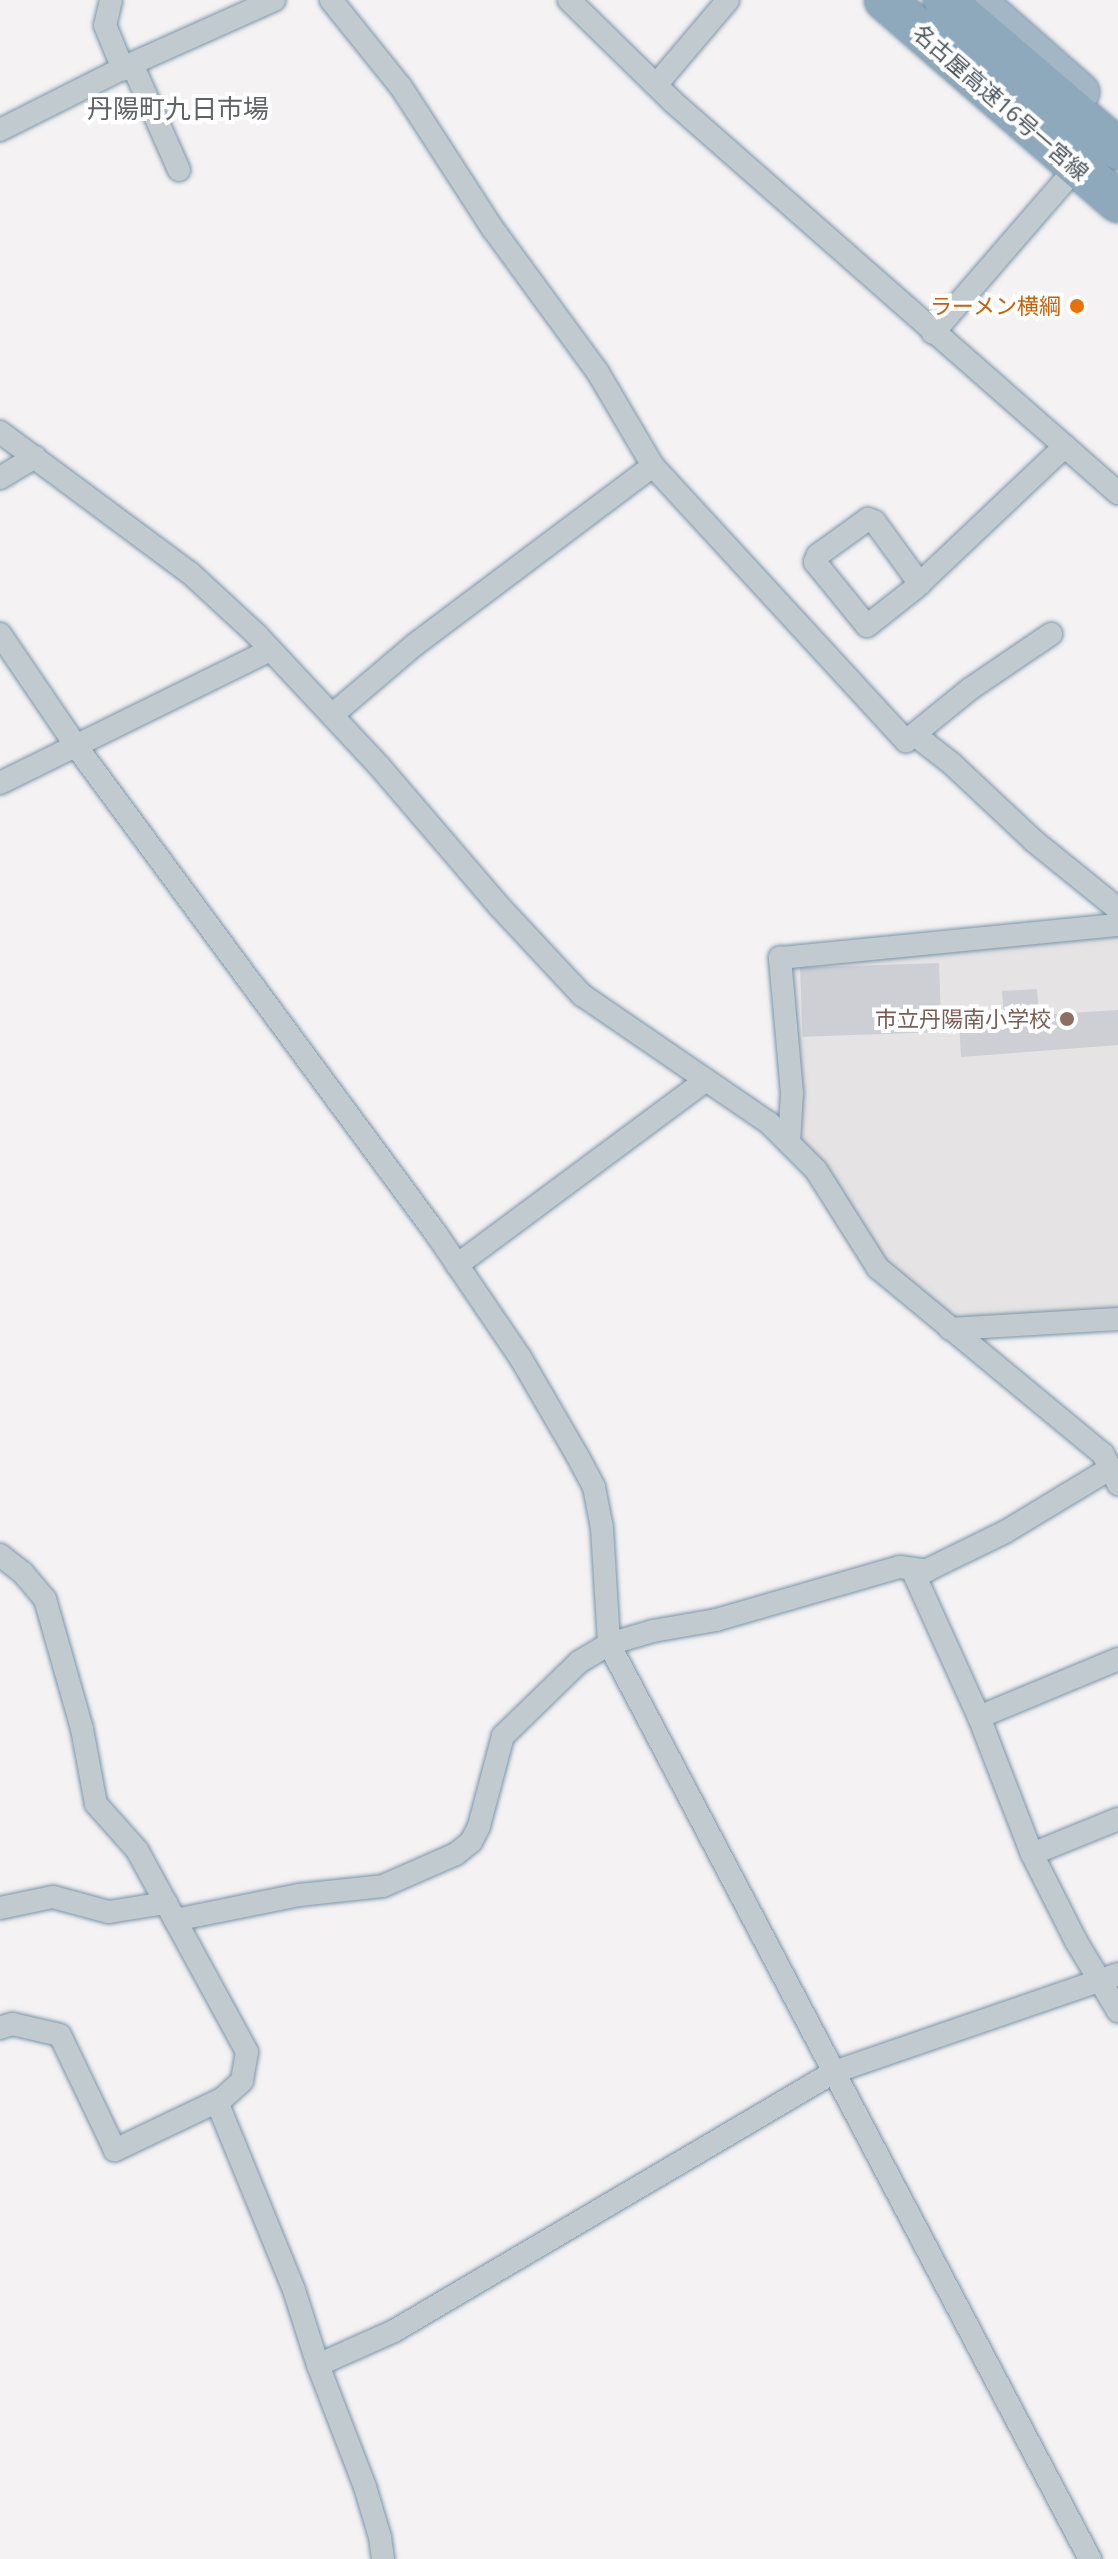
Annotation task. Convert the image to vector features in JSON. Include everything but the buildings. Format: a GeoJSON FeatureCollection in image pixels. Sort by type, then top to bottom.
{"type":"FeatureCollection","features":[{"type":"Feature","properties":{"kind":"highway"},"geometry":{"type":"LineString","coordinates":[[863,0],[1118,219]]}},
{"type":"Feature","properties":{"kind":"highway","name":"名古屋高速16号一宮線"},"geometry":{"type":"LineString","coordinates":[[885,0],[1118,202]]}},
{"type":"Feature","properties":{"kind":"highway"},"geometry":{"type":"LineString","coordinates":[[911,0],[1118,184]]}},
{"type":"Feature","properties":{"kind":"highway","name":"名古屋高速16号一宮線"},"geometry":{"type":"LineString","coordinates":[[944,0],[1117,128]]}},
{"type":"Feature","properties":{"kind":"highway"},"geometry":{"type":"LineString","coordinates":[[977,0],[1117,128]]}},
{"type":"Feature","properties":{"kind":"street"},"geometry":{"type":"LineString","coordinates":[[111,0],[105,25],[179,170]]}},
{"type":"Feature","properties":{"kind":"street"},"geometry":{"type":"LineString","coordinates":[[0,130],[248,5],[274,0]]}},
{"type":"Feature","properties":{"kind":"street"},"geometry":{"type":"LineString","coordinates":[[331,0],[401,87],[493,229],[597,371],[653,466],[906,741],[970,689],[1051,634]]}},
{"type":"Feature","properties":{"kind":"street"},"geometry":{"type":"LineString","coordinates":[[569,0],[656,85],[933,333],[1118,493]]}},
{"type":"Feature","properties":{"kind":"street"},"geometry":{"type":"LineString","coordinates":[[656,85],[728,0]]}},
{"type":"Feature","properties":{"kind":"street"},"geometry":{"type":"LineString","coordinates":[[933,333],[1068,177]]}},
{"type":"Feature","properties":{"kind":"street"},"geometry":{"type":"LineString","coordinates":[[0,432],[190,573],[332,715],[499,906],[582,995],[769,1123],[816,1170],[878,1268],[1113,1463],[1005,1532],[915,1576],[979,1717],[1032,1854],[1110,1977],[1118,2011]]}},
{"type":"Feature","properties":{"kind":"street"},"geometry":{"type":"LineString","coordinates":[[920,584],[875,522],[868,519],[818,555],[815,562],[867,626],[920,584],[1065,446]]}},
{"type":"Feature","properties":{"kind":"street"},"geometry":{"type":"LineString","coordinates":[[0,478],[35,457]]}},
{"type":"Feature","properties":{"kind":"street"},"geometry":{"type":"LineString","coordinates":[[332,715],[417,643],[653,466]]}},
{"type":"Feature","properties":{"kind":"street"},"geometry":{"type":"LineString","coordinates":[[0,634],[76,746],[457,1265],[520,1357],[594,1487],[602,1528],[609,1644],[1090,2559]]}},
{"type":"Feature","properties":{"kind":"street"},"geometry":{"type":"LineString","coordinates":[[0,783],[270,650]]}},
{"type":"Feature","properties":{"kind":"street"},"geometry":{"type":"LineString","coordinates":[[915,735],[951,763],[1034,841],[1118,909]]}},
{"type":"Feature","properties":{"kind":"street"},"geometry":{"type":"LineString","coordinates":[[789,1143],[792,1093],[780,958],[1118,925]]}},
{"type":"Feature","properties":{"kind":"street"},"geometry":{"type":"LineString","coordinates":[[457,1265],[706,1080]]}},
{"type":"Feature","properties":{"kind":"street"},"geometry":{"type":"LineString","coordinates":[[950,1329],[1118,1319]]}},
{"type":"Feature","properties":{"kind":"street"},"geometry":{"type":"LineString","coordinates":[[0,1555],[45,1599],[82,1729],[96,1804],[137,1850],[247,2052],[242,2081],[217,2102],[115,2150],[60,2035],[12,2024],[0,2028]]}},
{"type":"Feature","properties":{"kind":"street"},"geometry":{"type":"LineString","coordinates":[[0,1908],[53,1897],[109,1912],[170,1911],[383,1886],[456,1854],[471,1842],[479,1826],[503,1736],[579,1662],[609,1644],[640,1634],[716,1620],[900,1567],[927,1571]]}},
{"type":"Feature","properties":{"kind":"street"},"geometry":{"type":"LineString","coordinates":[[979,1717],[1118,1659]]}},
{"type":"Feature","properties":{"kind":"street"},"geometry":{"type":"LineString","coordinates":[[1032,1854],[1118,1819]]}},
{"type":"Feature","properties":{"kind":"street"},"geometry":{"type":"LineString","coordinates":[[318,2365],[394,2331],[834,2072],[1110,1977]]}},
{"type":"Feature","properties":{"kind":"street"},"geometry":{"type":"LineString","coordinates":[[217,2102],[294,2290],[318,2365],[365,2487],[380,2537],[383,2559]]}},
{"type":"Feature","properties":{"kind":"shaded area"},"geometry":{"type":"Polygon","coordinates":[[[1118,932],[1118,1312],[956,1318],[879,1254],[799,1141],[790,967],[1118,932]]]}},
{"type":"Feature","properties":{"kind":"place","name":"ラーメン横綱"},"geometry":{"type":"Point","coordinates":[1077,306]}},
{"type":"Feature","properties":{"kind":"place","name":"市立丹陽南小学校"},"geometry":{"type":"Point","coordinates":[1067,1019]}},
{"type":"Feature","properties":{"kind":"district","name":"丹陽町九日市場"},"geometry":{"type":"Point","coordinates":[178,109]}}]}
